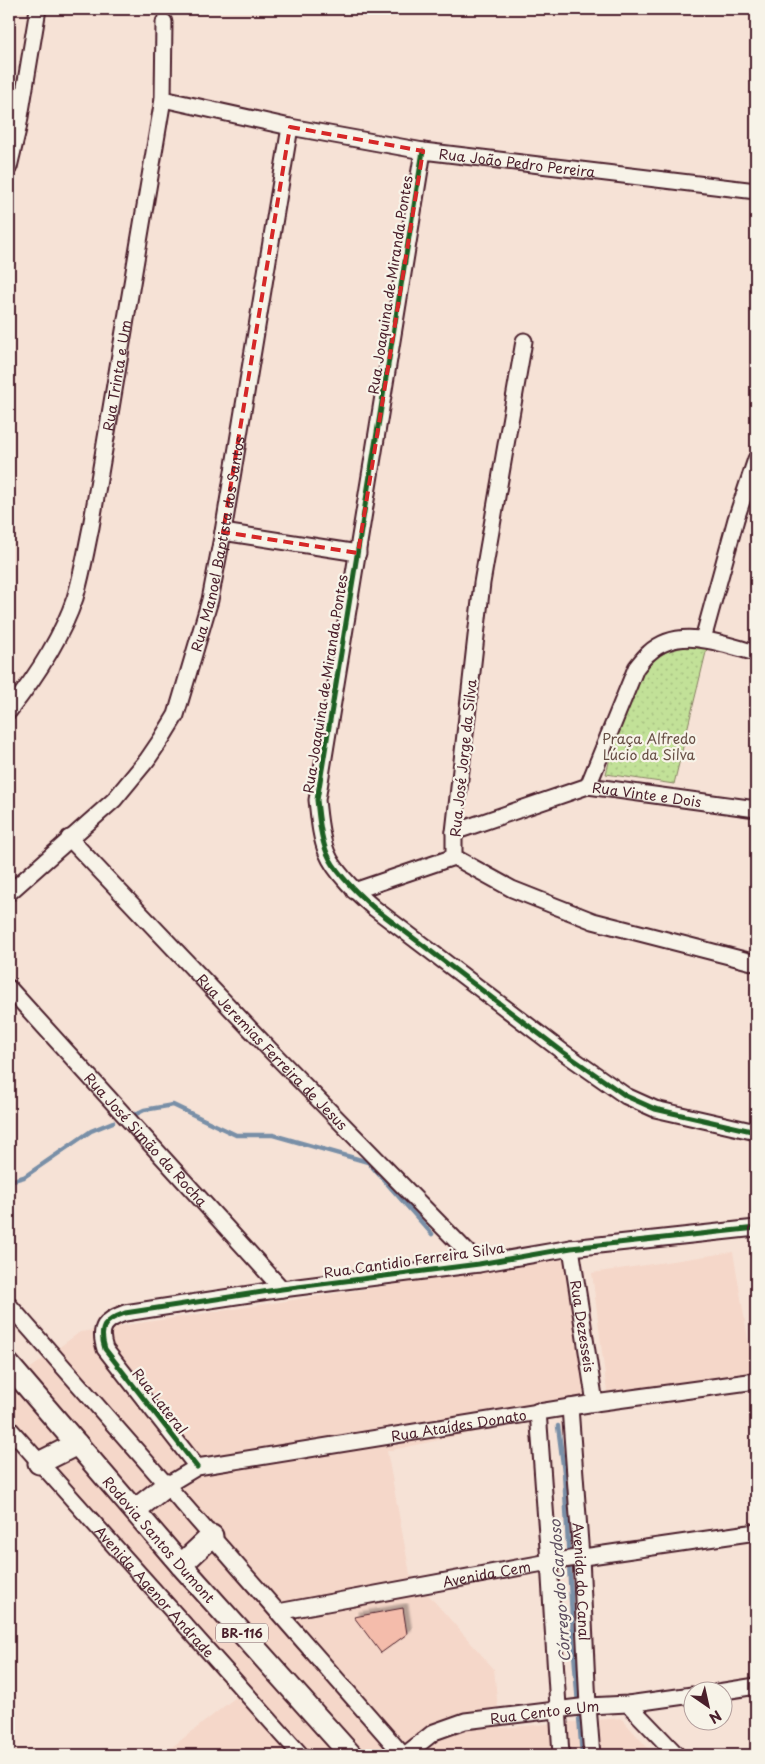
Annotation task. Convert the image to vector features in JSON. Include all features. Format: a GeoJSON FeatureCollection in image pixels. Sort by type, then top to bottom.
{"type":"FeatureCollection","features":[{"type":"Feature","properties":{"kind":"highway","name":"Rodovia Santos Dumont"},"geometry":{"type":"LineString","coordinates":[[9,1366],[351,1755]]}},
{"type":"Feature","properties":{"kind":"highway"},"geometry":{"type":"LineString","coordinates":[[38,1463],[77,1444]]}},
{"type":"Feature","properties":{"kind":"highway"},"geometry":{"type":"LineString","coordinates":[[135,1510],[167,1485]]}},
{"type":"Feature","properties":{"kind":"highway"},"geometry":{"type":"LineString","coordinates":[[182,1565],[212,1536]]}},
{"type":"Feature","properties":{"kind":"street"},"geometry":{"type":"LineString","coordinates":[[9,168],[18,129],[38,9]]}},
{"type":"Feature","properties":{"kind":"street","name":"Rua Trinta e Um"},"geometry":{"type":"LineString","coordinates":[[9,711],[22,694],[54,642],[74,600],[82,571],[163,99],[164,22]]}},
{"type":"Feature","properties":{"kind":"street","name":"Rua João Pedro Pereira"},"geometry":{"type":"LineString","coordinates":[[163,99],[290,127],[423,151],[756,191]]}},
{"type":"Feature","properties":{"kind":"street","name":"Rua Manoel Baptista dos Santos"},"geometry":{"type":"LineString","coordinates":[[9,893],[114,800],[162,738],[176,715],[210,600],[290,127]]}},
{"type":"Feature","properties":{"kind":"street","name":"Rua Joaquina de Miranda Pontes"},"geometry":{"type":"LineString","coordinates":[[423,151],[317,800],[319,822],[327,854],[354,891],[563,1052],[626,1096],[655,1109],[756,1132]]}},
{"type":"Feature","properties":{"kind":"street","name":"Rua José Jorge da Silva"},"geometry":{"type":"LineString","coordinates":[[524,341],[482,583],[454,832],[454,857],[512,889],[593,921],[756,963]]}},
{"type":"Feature","properties":{"kind":"street"},"geometry":{"type":"LineString","coordinates":[[703,639],[736,519],[756,459]]}},
{"type":"Feature","properties":{"kind":"street"},"geometry":{"type":"LineString","coordinates":[[223,532],[358,553]]}},
{"type":"Feature","properties":{"kind":"street"},"geometry":{"type":"LineString","coordinates":[[588,786],[636,668],[648,653],[662,644],[675,639],[686,638],[703,639],[756,653]]}},
{"type":"Feature","properties":{"kind":"street","name":"Rua Vinte e Dois"},"geometry":{"type":"LineString","coordinates":[[454,832],[588,786],[756,809]]}},
{"type":"Feature","properties":{"kind":"street","name":"Rua Jeremias Ferreira de Jesus"},"geometry":{"type":"LineString","coordinates":[[69,838],[273,1053],[479,1264]]}},
{"type":"Feature","properties":{"kind":"street"},"geometry":{"type":"LineString","coordinates":[[354,891],[454,857]]}},
{"type":"Feature","properties":{"kind":"street","name":"Rua José Simão da Rocha"},"geometry":{"type":"LineString","coordinates":[[9,988],[282,1289]]}},
{"type":"Feature","properties":{"kind":"street","name":"Rua Cantidio Ferreira Silva"},"geometry":{"type":"LineString","coordinates":[[105,1349],[101,1337],[103,1327],[112,1318],[125,1313],[282,1289],[479,1264],[571,1248],[756,1228]]}},
{"type":"Feature","properties":{"kind":"street","name":"Rua Dezesseis"},"geometry":{"type":"LineString","coordinates":[[571,1248],[595,1403]]}},
{"type":"Feature","properties":{"kind":"street"},"geometry":{"type":"LineString","coordinates":[[9,1305],[404,1755]]}},
{"type":"Feature","properties":{"kind":"street","name":"Rua Lateral"},"geometry":{"type":"LineString","coordinates":[[105,1349],[197,1467]]}},
{"type":"Feature","properties":{"kind":"street","name":"Rua Ataídes Donato"},"geometry":{"type":"LineString","coordinates":[[167,1485],[197,1467],[538,1411],[756,1381]]}},
{"type":"Feature","properties":{"kind":"street","name":"Avenida do Canal"},"geometry":{"type":"LineString","coordinates":[[570,1407],[581,1557],[592,1755]]}},
{"type":"Feature","properties":{"kind":"street"},"geometry":{"type":"LineString","coordinates":[[538,1411],[561,1755]]}},
{"type":"Feature","properties":{"kind":"street","name":"Avenida Agenor Andrade"},"geometry":{"type":"LineString","coordinates":[[9,1428],[38,1463],[296,1750]]}},
{"type":"Feature","properties":{"kind":"street","name":"Avenida Cem"},"geometry":{"type":"LineString","coordinates":[[278,1612],[549,1562],[756,1532]]}},
{"type":"Feature","properties":{"kind":"street"},"geometry":{"type":"LineString","coordinates":[[732,1690],[756,1686]]}},
{"type":"Feature","properties":{"kind":"street","name":"Rua Cento e Um"},"geometry":{"type":"LineString","coordinates":[[404,1755],[434,1732],[466,1721],[682,1696]]}},
{"type":"Feature","properties":{"kind":"street"},"geometry":{"type":"LineString","coordinates":[[628,1704],[677,1755]]}},
{"type":"Feature","properties":{"kind":"highlighted area"},"geometry":{"type":"Polygon","coordinates":[[[290,127],[423,151],[358,553],[223,532],[290,127]]]}},
{"type":"Feature","properties":{"kind":"shaded area"},"geometry":{"type":"Polygon","coordinates":[[[733,1252],[754,1374],[607,1392],[592,1273],[733,1252]]]}},
{"type":"Feature","properties":{"kind":"shaded area"},"geometry":{"type":"Polygon","coordinates":[[[566,1259],[589,1408],[387,1451],[410,1574],[494,1669],[500,1728],[621,1718],[654,1755],[162,1755],[236,1697],[9,1437],[9,1384],[80,1332],[566,1259]]]}},
{"type":"Feature","properties":{"kind":"green space","name":"Praça Alfredo Lúcio da Silva"},"geometry":{"type":"Polygon","coordinates":[[[687,646],[707,648],[674,784],[606,774],[614,742],[645,666],[666,652],[687,646]]]}},
{"type":"Feature","properties":{"kind":"building"},"geometry":{"type":"Polygon","coordinates":[[[403,1608],[407,1634],[381,1653],[354,1617],[403,1608]]]}},
{"type":"Feature","properties":{"kind":"waterway","name":"Córrego do Cardoso"},"geometry":{"type":"LineString","coordinates":[[136,1114],[144,1110],[173,1105],[236,1135],[273,1135],[368,1162],[432,1234]]}},
{"type":"Feature","properties":{"kind":"waterway","name":"Córrego do Cardoso"},"geometry":{"type":"LineString","coordinates":[[9,1181],[24,1177],[91,1131],[113,1122]]}},
{"type":"Feature","properties":{"kind":"waterway","name":"Córrego do Cardoso"},"geometry":{"type":"LineString","coordinates":[[558,1426],[564,1472],[574,1653],[582,1755]]}},
{"type":"Feature","properties":{"kind":"cycle path"},"geometry":{"type":"LineString","coordinates":[[423,151],[317,800],[320,826],[327,853],[341,876],[374,908],[563,1052],[626,1096],[655,1109],[756,1132]]}},
{"type":"Feature","properties":{"kind":"cycle path"},"geometry":{"type":"LineString","coordinates":[[197,1467],[105,1349],[102,1335],[103,1330],[112,1318],[125,1313],[282,1289],[479,1264],[571,1248],[756,1228]]}}]}
